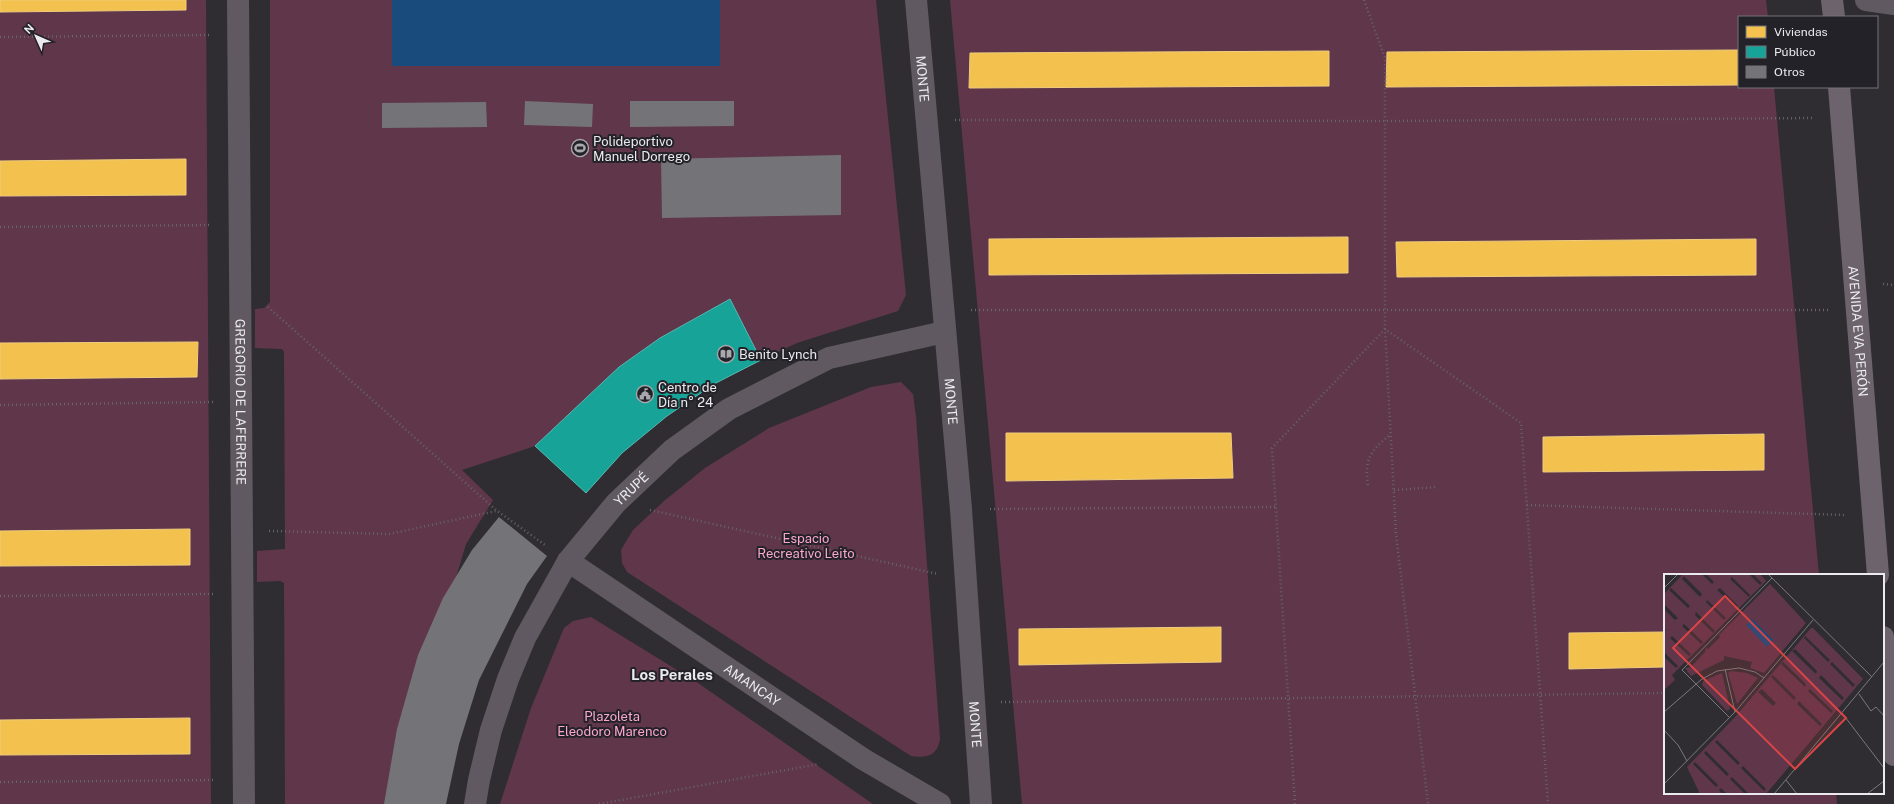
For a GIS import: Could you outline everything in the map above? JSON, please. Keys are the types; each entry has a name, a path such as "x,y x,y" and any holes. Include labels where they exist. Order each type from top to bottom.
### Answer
{"main road":[{"path":"1832,0 1834,16"},
{"name":"AVENIDA EVA PERÓN","path":"1840,88 1878,574"},
{"path":"1884,648 1894,755"}],"street":[{"name":"GREGORIO DE LAFERRERE","path":"238,0 244,804"},
{"name":"MONTE","path":"916,0 942,311 967,580 981,804"},
{"path":"1866,0 1894,4"},
{"name":"YRUPÉ","path":"476,804 479,780 491,730 508,679 525,638 568,561 616,503 672,450 729,409 829,358 944,332"},
{"name":"AMANCAY","path":"568,561 863,759 940,804"}],"path":[{"path":"1364,0 1385,58 1385,329 1390,436 1396,534 1414,697 1428,804"},
{"path":"0,37 238,35"},
{"path":"926,120 1385,121 1842,118"},
{"path":"0,227 240,225"},
{"path":"240,283 496,510 568,561"},
{"path":"942,311 1385,309 1858,310"},
{"path":"1385,329 1521,423 1548,804"},
{"path":"1295,804 1272,448 1385,329"},
{"path":"0,405 242,401"},
{"path":"1368,485 1366,463 1374,448 1390,436"},
{"path":"1394,490 1437,487"},
{"path":"616,503 967,580"},
{"path":"1527,504 1874,516"},
{"path":"961,509 1276,508"},
{"path":"241,531 388,534 496,510"},
{"path":"0,596 243,593"},
{"path":"975,703 1664,693"},
{"path":"599,804 814,764 863,759"},
{"path":"0,782 244,780"}],"green space":[{"path":"186,0 206,0 211,804 0,804 0,755 190,754 190,718 0,720 0,566 190,565 190,530 0,531 0,379 197,377 198,342 0,343 0,196 186,195 186,159 0,161 0,12 186,10"},
{"name":"Polideportivo Manuel Dorrego","path":"270,0 876,0 906,295 898,311 797,343 761,360 729,299 660,338 619,367 535,446 462,470 493,500 466,544 389,804 285,804 284,583 280,581 257,582 257,551 285,549 284,352 282,349 255,348 255,309 264,308 270,302"},
{"path":"950,0 1766,0 1768,16 1738,16 1738,50 1387,52 1386,87 1738,85 1738,88 1774,88 1819,574 1664,574 1664,632 1569,633 1569,668 1664,667 1664,794 1836,794 1837,804 1022,804","holes":["1329,51 1329,86 969,88 970,53","1348,237 1348,273 989,274 989,239","1756,239 1756,275 1397,277 1397,242","1006,433 1231,433 1233,477 1006,481","1763,434 1764,470 1543,472 1543,437","1221,627 1220,662 1020,665 1020,629"]},
{"name":"Espacio Recreativo Leito","path":"901,382 913,394 916,417 940,739 937,749 931,755 922,757 911,756 627,572 622,563 621,550 633,530 664,501 705,468 769,428 871,387"},
{"name":"Plazoleta Eleodoro Marenco","path":"591,617 695,681 873,804 500,804 531,708 564,628 573,621"}],"water":[{"path":"392,0 720,0 720,66 392,66"}],"building: Viviendas":[{"path":"0,0 186,0 186,10 0,12"},
{"path":"1738,50 1738,85 1386,87 1387,52"},
{"path":"1329,51 1329,86 969,88 970,53"},
{"path":"186,159 186,195 0,196 0,161"},
{"path":"1348,237 1348,273 989,275 989,239"},
{"path":"1756,239 1756,275 1397,277 1396,242"},
{"path":"198,342 197,377 0,379 0,343"},
{"path":"1006,433 1231,433 1233,478 1006,481"},
{"path":"1764,434 1764,470 1543,472 1543,437"},
{"path":"190,529 190,565 0,566 0,531"},
{"path":"1221,627 1221,662 1019,665 1019,629"},
{"path":"1664,632 1664,667 1569,669 1569,633"},
{"path":"190,718 190,754 0,755 0,720"}],"building: Público":[{"name":"Centro de Día n° 24","path":"730,299 761,360 714,384 667,416 622,453 586,493 535,446 619,367 660,338"}],"building: Otros":[{"path":"525,101 593,104 592,127 524,125"},
{"path":"630,101 734,101 734,126 630,127"},
{"path":"486,102 487,127 382,128 382,103"},
{"path":"841,155 841,215 662,218 661,159"},
{"path":"499,517 547,556 527,584 479,680 459,744 446,804 384,804 397,729 418,655 443,598 472,550"}],"place":[{"name":"Polideportivo Manuel Dorrego","path":"580,148"},
{"name":"Benito Lynch","path":"726,354"},
{"name":"Centro de Día n° 24","path":"645,394"}],"district":[{"name":"Los Perales","path":"672,675"}]}
